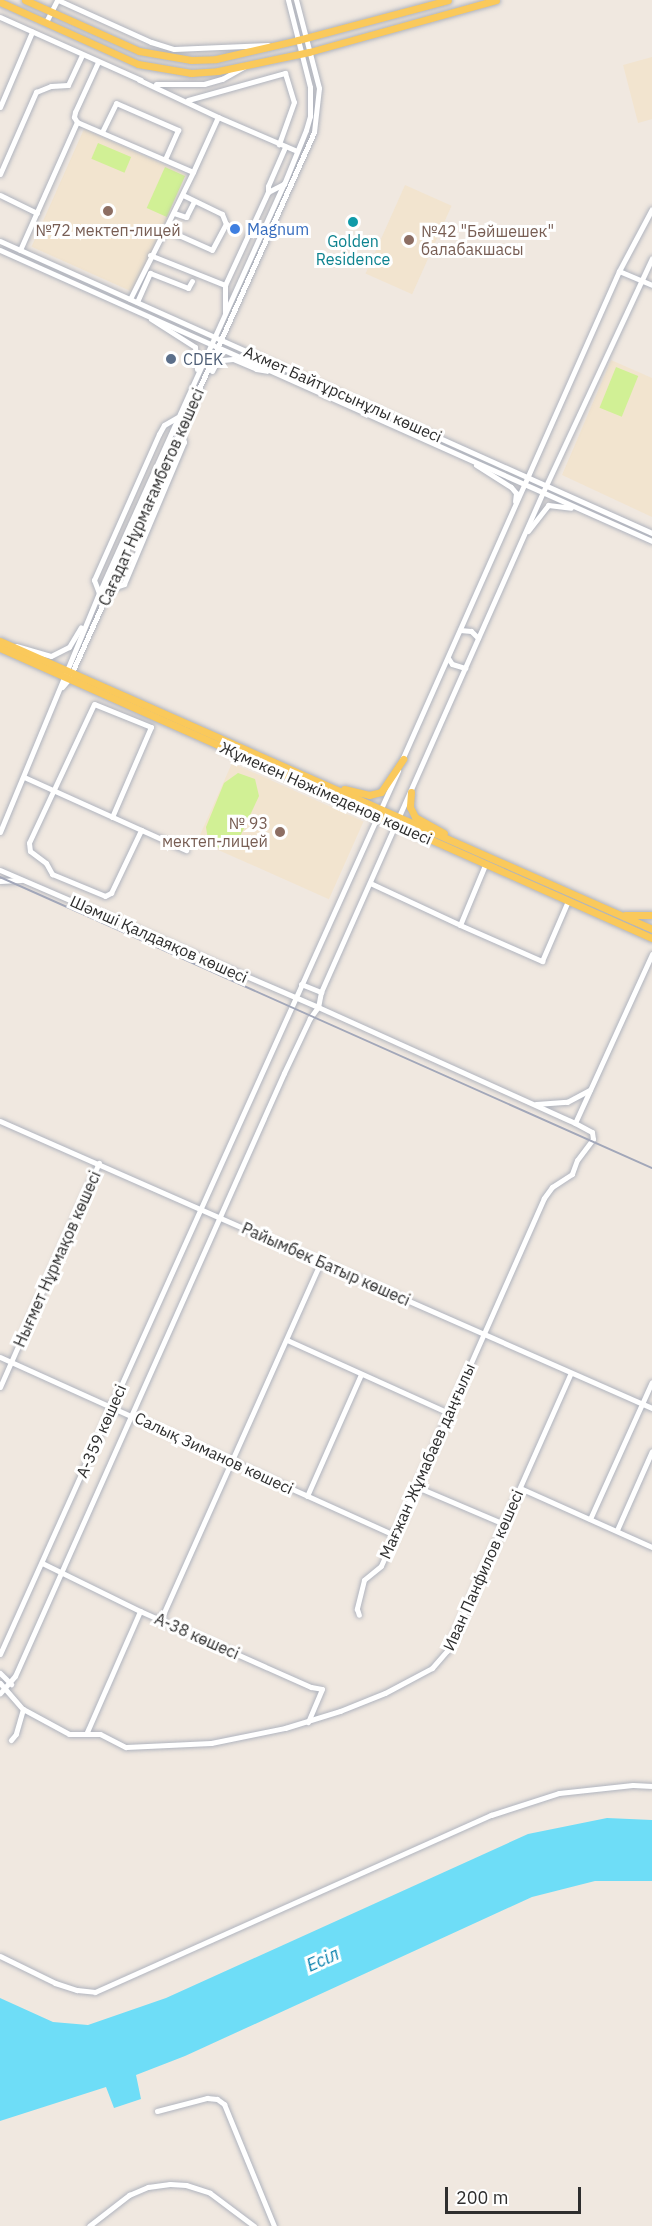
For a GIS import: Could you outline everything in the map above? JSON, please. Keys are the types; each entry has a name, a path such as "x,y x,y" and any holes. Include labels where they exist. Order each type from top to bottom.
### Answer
{"main road":[{"path":"25,0 140,51 173,59 216,59 302,39 448,0"},
{"path":"0,2 138,64 191,73 246,66 309,52 496,0"},
{"name":"Жұмекен Нәжімеденов көшесі","path":"2,644 379,813 456,842 652,929"},
{"name":"Жұмекен Нәжімеденов көшесі","path":"68,674 330,787 379,813"},
{"path":"330,787 376,795 381,792 403,759"},
{"path":"411,792 410,807 415,817 456,842"},
{"name":"Жұмекен Нәжімеденов көшесі","path":"398,821 485,865 652,938"},
{"path":"619,915 652,915"}],"street":[{"path":"46,22 57,0 151,42 174,49 273,45"},
{"name":"Сағадат Нұрмағамбетов көшесі","path":"0,832 61,689 195,401 314,132 319,88 309,52 288,0"},
{"name":"Сағадат Нұрмағамбетов көшесі","path":"68,674 99,593 284,184 310,116 311,101 301,53 302,39 296,0"},
{"path":"0,17 297,151"},
{"path":"0,107 32,32"},
{"path":"0,174 36,92 51,86 68,85 82,55"},
{"path":"98,62 75,112 74,117 77,122 193,172"},
{"path":"139,80 153,84 191,85 222,79 246,66"},
{"path":"187,100 285,73 294,102 268,192 225,285 225,315"},
{"path":"187,100 191,85"},
{"path":"102,132 116,103 178,130 165,159"},
{"path":"130,299 150,255 183,195 218,117"},
{"path":"20,250 77,122"},
{"path":"268,192 284,184"},
{"path":"0,195 37,213"},
{"path":"165,228 212,250 226,224 225,218 183,195"},
{"path":"174,213 186,217 194,201"},
{"name":"А-359 көшесі","path":"0,1654 379,813 619,271 652,209"},
{"name":"Ахмет Байтұрсынұлы көшесі","path":"0,241 652,533"},
{"name":"Ахмет Байтұрсынұлы көшесі","path":"0,250 652,541"},
{"path":"150,255 225,285"},
{"path":"5,1688 62,1573 288,1065 310,1018 318,1007 321,992 546,485 652,258"},
{"path":"619,271 652,285"},
{"path":"137,302 150,273 188,288 192,281"},
{"path":"145,314 195,347 198,365 192,386"},
{"path":"195,401 215,365 223,360 233,359 256,369 274,372"},
{"path":"99,593 94,580 159,434 164,425 179,416"},
{"path":"109,589 124,584 184,442 180,431"},
{"path":"471,460 511,487 516,493 515,506"},
{"path":"524,535 549,505 584,511"},
{"path":"2,644 42,655 51,656 64,652 94,605"},
{"path":"460,630 471,632 478,638"},
{"path":"448,658 452,664 465,668"},
{"path":"112,817 151,727 94,704 29,843 30,851 46,863 52,874 105,896 111,893 141,830"},
{"path":"24,777 186,850"},
{"path":"460,925 485,865"},
{"name":"Шәмші Қалдаяқов көшесі","path":"0,870 318,1007 575,1123"},
{"path":"0,881 23,880"},
{"path":"370,883 542,961 568,901"},
{"path":"575,1123 652,954"},
{"path":"301,984 321,992"},
{"path":"533,1104 560,1104 591,1090"},
{"name":"Райымбек Батыр көшесі","path":"0,1121 201,1207 482,1335 652,1408"},
{"name":"Мағжан Жұмабаев даңғылы","path":"359,1615 357,1609 364,1580 381,1566 544,1198 552,1187 572,1174 582,1152 592,1143 592,1132 575,1123"},
{"name":"Нығмет Нұрмақов көшесі","path":"0,1387 99,1163"},
{"path":"161,1619 321,1262"},
{"path":"287,1340 449,1413"},
{"name":"Салық Зиманов көшесі","path":"0,1357 395,1535"},
{"name":"Иван Панфилов көшесі","path":"87,1732 100,1734 126,1747 211,1743 308,1722 368,1701 439,1662 571,1373"},
{"path":"307,1496 361,1374"},
{"path":"590,1519 652,1382"},
{"path":"617,1530 652,1451"},
{"path":"417,1487 504,1524"},
{"path":"520,1488 652,1546"},
{"name":"А-38 көшесі","path":"42,1563 140,1611 311,1687 322,1689 308,1722"},
{"path":"0,1683 23,1709 69,1734 87,1732 140,1611"},
{"path":"0,1673 5,1688"},
{"path":"11,1740 18,1727 23,1709"},
{"path":"0,1956 55,1983 77,1990 96,1992 500,1812 559,1793 633,1785 652,1786"},
{"path":"157,2111 207,2098 217,2099 224,2104 274,2226"},
{"path":"89,2226 129,2195 148,2187 170,2184 186,2185 210,2193 254,2226"}],"shaded area":[{"path":"652,57 652,119 638,123 623,65"},
{"name":"№72 мектеп-лицей","path":"84,129 186,175 134,292 32,247"},
{"name":"№42 \"Бәйшешек\" балабакшасы","path":"405,185 452,206 412,294 366,274"},
{"path":"611,360 652,378 652,517 562,475"},
{"name":"№ 93 мектеп-лицей","path":"232,763 364,822 329,899 197,841"}],"green space":[{"path":"98,143 131,157 124,173 91,159"},
{"path":"165,167 185,176 167,217 147,208"},
{"path":"616,367 638,376 622,417 600,408"},
{"path":"238,773 255,779 259,796 238,841 230,848 219,848 208,840 206,827 224,783"}],"water":[{"name":"Есіл","path":"607,1818 652,1820 652,1881 595,1881 532,1897 185,2056 136,2075 141,2099 114,2108 106,2087 0,2121 0,1998 53,2022 88,2025 166,1998 528,1834"}],"tram line":[{"path":"0,877 652,1168"}],"place":[{"name":"№72 мектеп-лицей","path":"108,211"},
{"name":"Golden Residence","path":"353,222"},
{"name":"Magnum","path":"235,229"},
{"name":"№42 \"Бәйшешек\" балабакшасы","path":"409,240"},
{"name":"CDEK","path":"171,359"},
{"name":"№ 93 мектеп-лицей","path":"280,832"}]}
